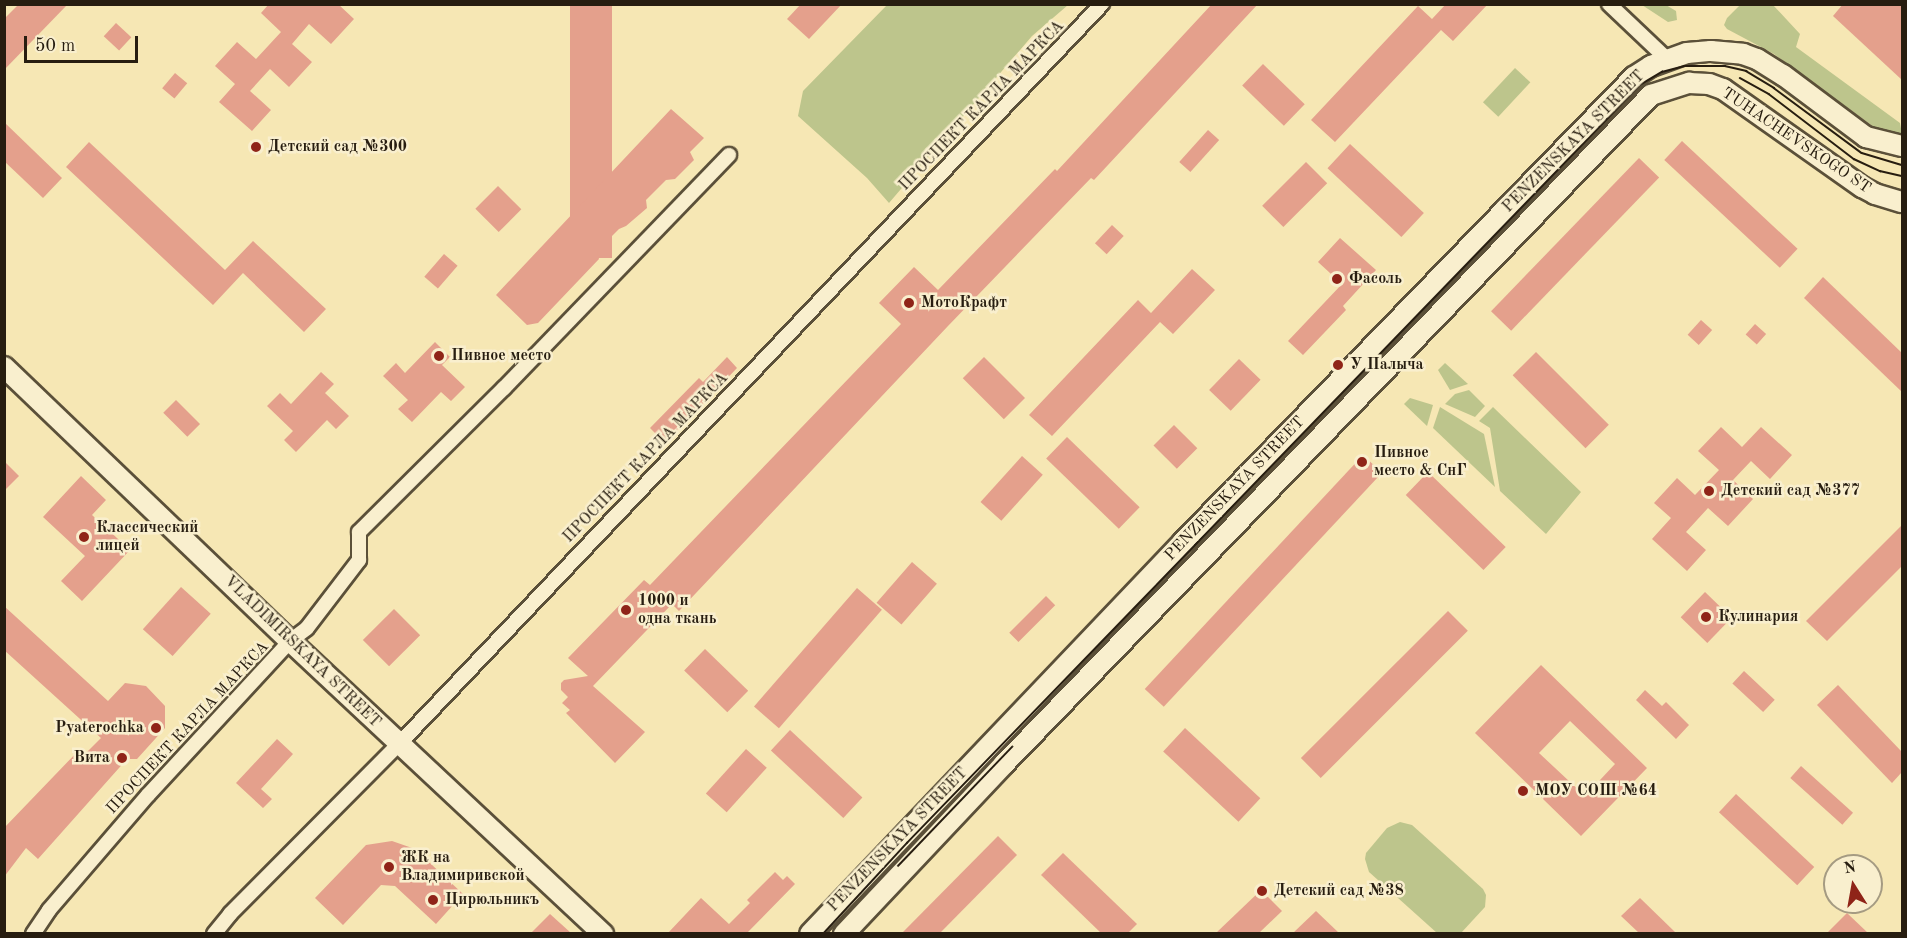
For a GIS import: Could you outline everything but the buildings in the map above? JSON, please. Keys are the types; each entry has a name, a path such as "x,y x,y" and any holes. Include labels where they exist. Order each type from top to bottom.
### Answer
{"main road":[{"path":"1689,83 1672,57 1712,51 1757,59 1866,136 1902,146"},
{"name":"PENZENSKAYA STREET","path":"810,933 1166,560 1634,77 1672,57"},
{"name":"PENZENSKAYA STREET","path":"844,933 1643,102 1661,90 1689,83"},
{"name":"TUHACHEVSKOGO ST","path":"1689,83 1709,84 1723,90 1862,187 1875,194 1902,202"},
{"name":"VLADIMIRSKAYA STREET","path":"4,367 399,744 603,933"}],"street":[{"name":"ПРОСПЕКТ КАРЛА МАРКСА","path":"214,933 230,914 399,744 1102,4"},
{"path":"1609,4 1672,57"},
{"name":"ПРОСПЕКТ КАРЛА МАРКСА","path":"33,933 93,856 290,641 307,628 359,560 359,532 504,388 729,155"}],"green space":[{"path":"887,5 1068,5 1032,36 889,203 867,178 798,116 803,91"},
{"path":"1642,5 1666,5 1676,11 1677,20 1668,22"},
{"path":"1740,5 1773,5 1800,34 1796,47 1900,123 1902,134 1898,136 1878,130 1774,54 1727,29 1724,25 1727,18"},
{"path":"1515,68 1530,82 1498,117 1483,102"},
{"path":"1445,363 1468,384 1450,390 1438,370"},
{"path":"1469,390 1485,406 1475,417 1445,404 1455,394"},
{"path":"1410,398 1433,405 1427,426 1404,404"},
{"path":"1440,407 1484,434 1495,487 1433,428"},
{"path":"1493,407 1581,492 1546,534 1500,491 1490,428 1479,421"},
{"path":"1400,822 1412,825 1483,889 1486,895 1485,907 1461,933 1437,933 1369,872 1365,859 1366,853 1387,828"}],"tram line":[{"path":"823,934 907,843 1640,85 1662,72 1684,66 1725,66 1746,71 1774,88 1862,153 1902,165"},
{"path":"1740,78 1769,94 1854,159 1880,171 1902,176"},
{"path":"898,866 1012,747"}],"place":[{"name":"Детский сад №300","path":"256,147"},
{"name":"Фасоль","path":"1337,279"},
{"name":"МотоКрафт","path":"909,303"},
{"name":"Пивное место","path":"439,356"},
{"name":"У Палыча","path":"1338,365"},
{"name":"Пивное место & СнГ","path":"1362,462"},
{"name":"Детский сад №377","path":"1709,491"},
{"name":"Классический лицей","path":"84,537"},
{"name":"1000 и одна ткань","path":"626,610"},
{"name":"Кулинария","path":"1706,617"},
{"name":"Pyaterochka","path":"156,728"},
{"name":"Вита","path":"122,758"},
{"name":"МОУ СОШ №64","path":"1523,791"},
{"name":"ЖК на Владимиривской","path":"389,867"},
{"name":"Детский сад №38","path":"1262,891"},
{"name":"Цирюльникъ","path":"433,900"}]}
